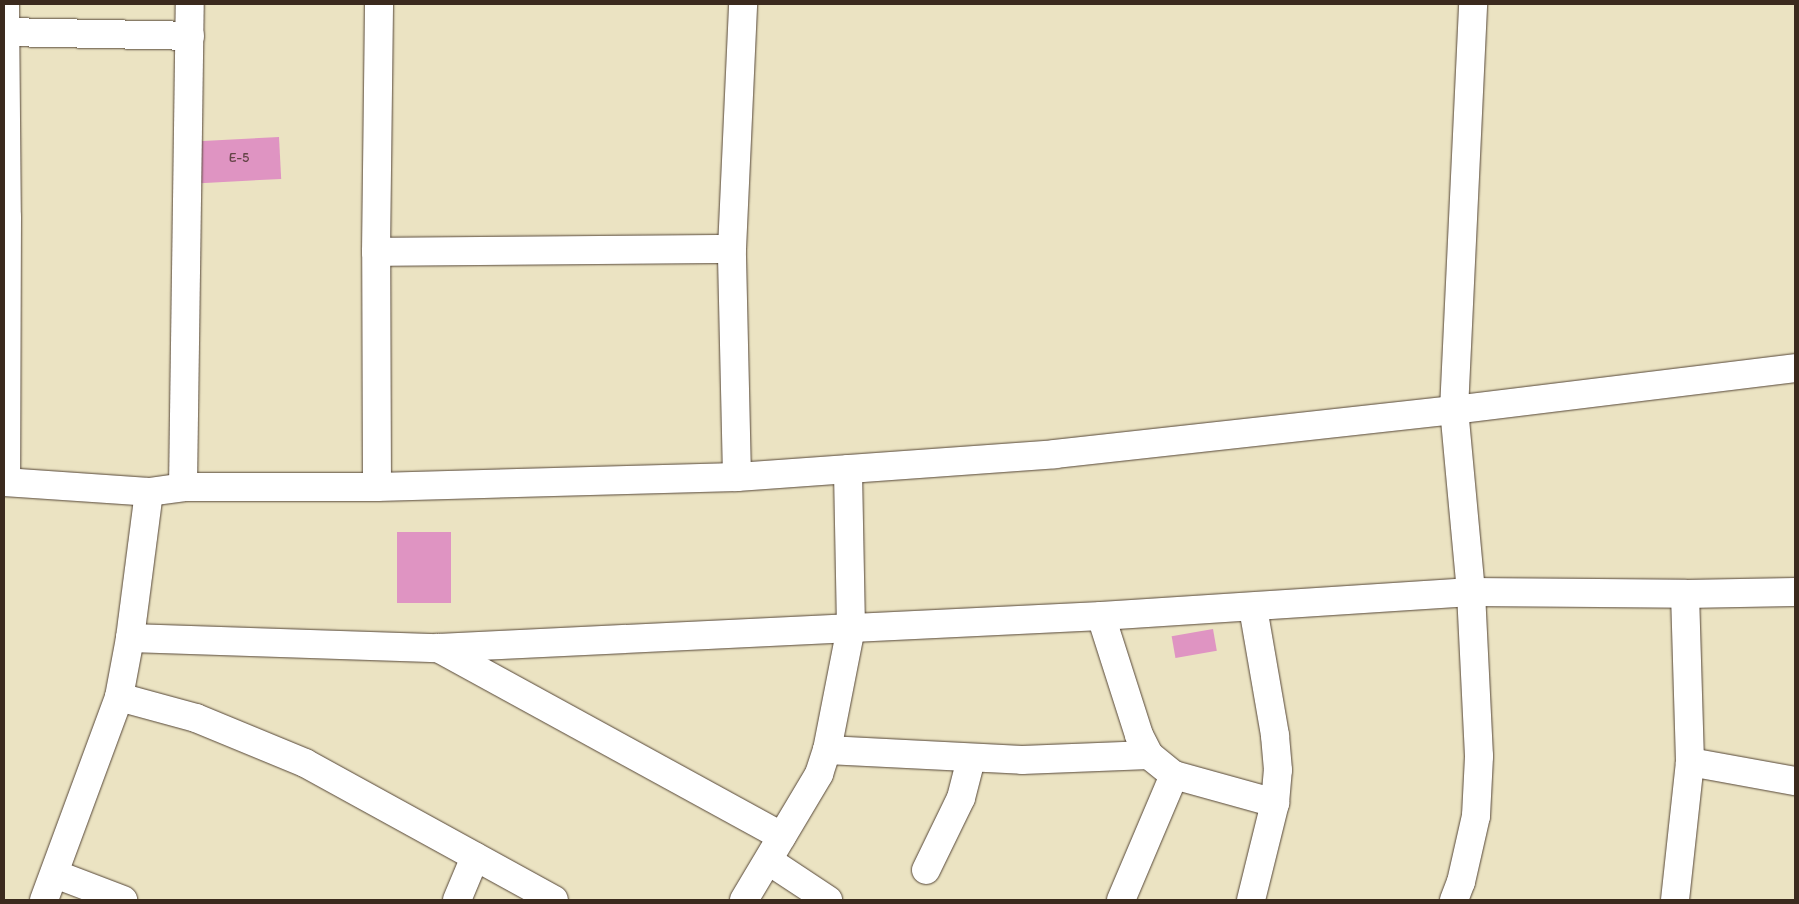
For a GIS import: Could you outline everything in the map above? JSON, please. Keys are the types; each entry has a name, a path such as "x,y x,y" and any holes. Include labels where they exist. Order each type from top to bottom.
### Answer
{"street":[{"path":"5,4 5,482 149,492 183,487 377,487 737,477 1055,454 1454,410 1795,368"},
{"path":"183,487 190,4"},
{"path":"377,487 376,252 379,4"},
{"path":"737,477 732,249 743,4"},
{"path":"1454,900 1461,882 1476,816 1479,756 1471,592 1454,410 1473,4"},
{"path":"4,32 190,36"},
{"path":"376,252 732,249"},
{"path":"744,900 769,861 819,774 827,750 851,628 848,469"},
{"path":"44,900 119,697 130,638 149,492"},
{"path":"130,638 438,648 1100,616 1471,592 1685,594 1795,592"},
{"path":"1675,900 1690,762 1685,594"},
{"path":"1251,900 1276,803 1278,770 1275,735 1253,607"},
{"path":"1100,616 1139,735 1149,755 1174,775 1276,803"},
{"path":"438,648 782,836"},
{"path":"119,697 196,718 296,759 554,900"},
{"path":"827,750 970,759 1030,760 1149,755"},
{"path":"926,870 961,798 970,759"},
{"path":"1690,762 1795,781"},
{"path":"1122,900 1174,775"},
{"path":"457,900 475,857"},
{"path":"769,861 828,900"},
{"path":"55,874 123,900"}],"building":[{"path":"279,137 281,179 200,183 198,141"},
{"path":"397,532 451,532 451,603 397,603"},
{"path":"1213,629 1217,651 1175,658 1172,636"}]}
